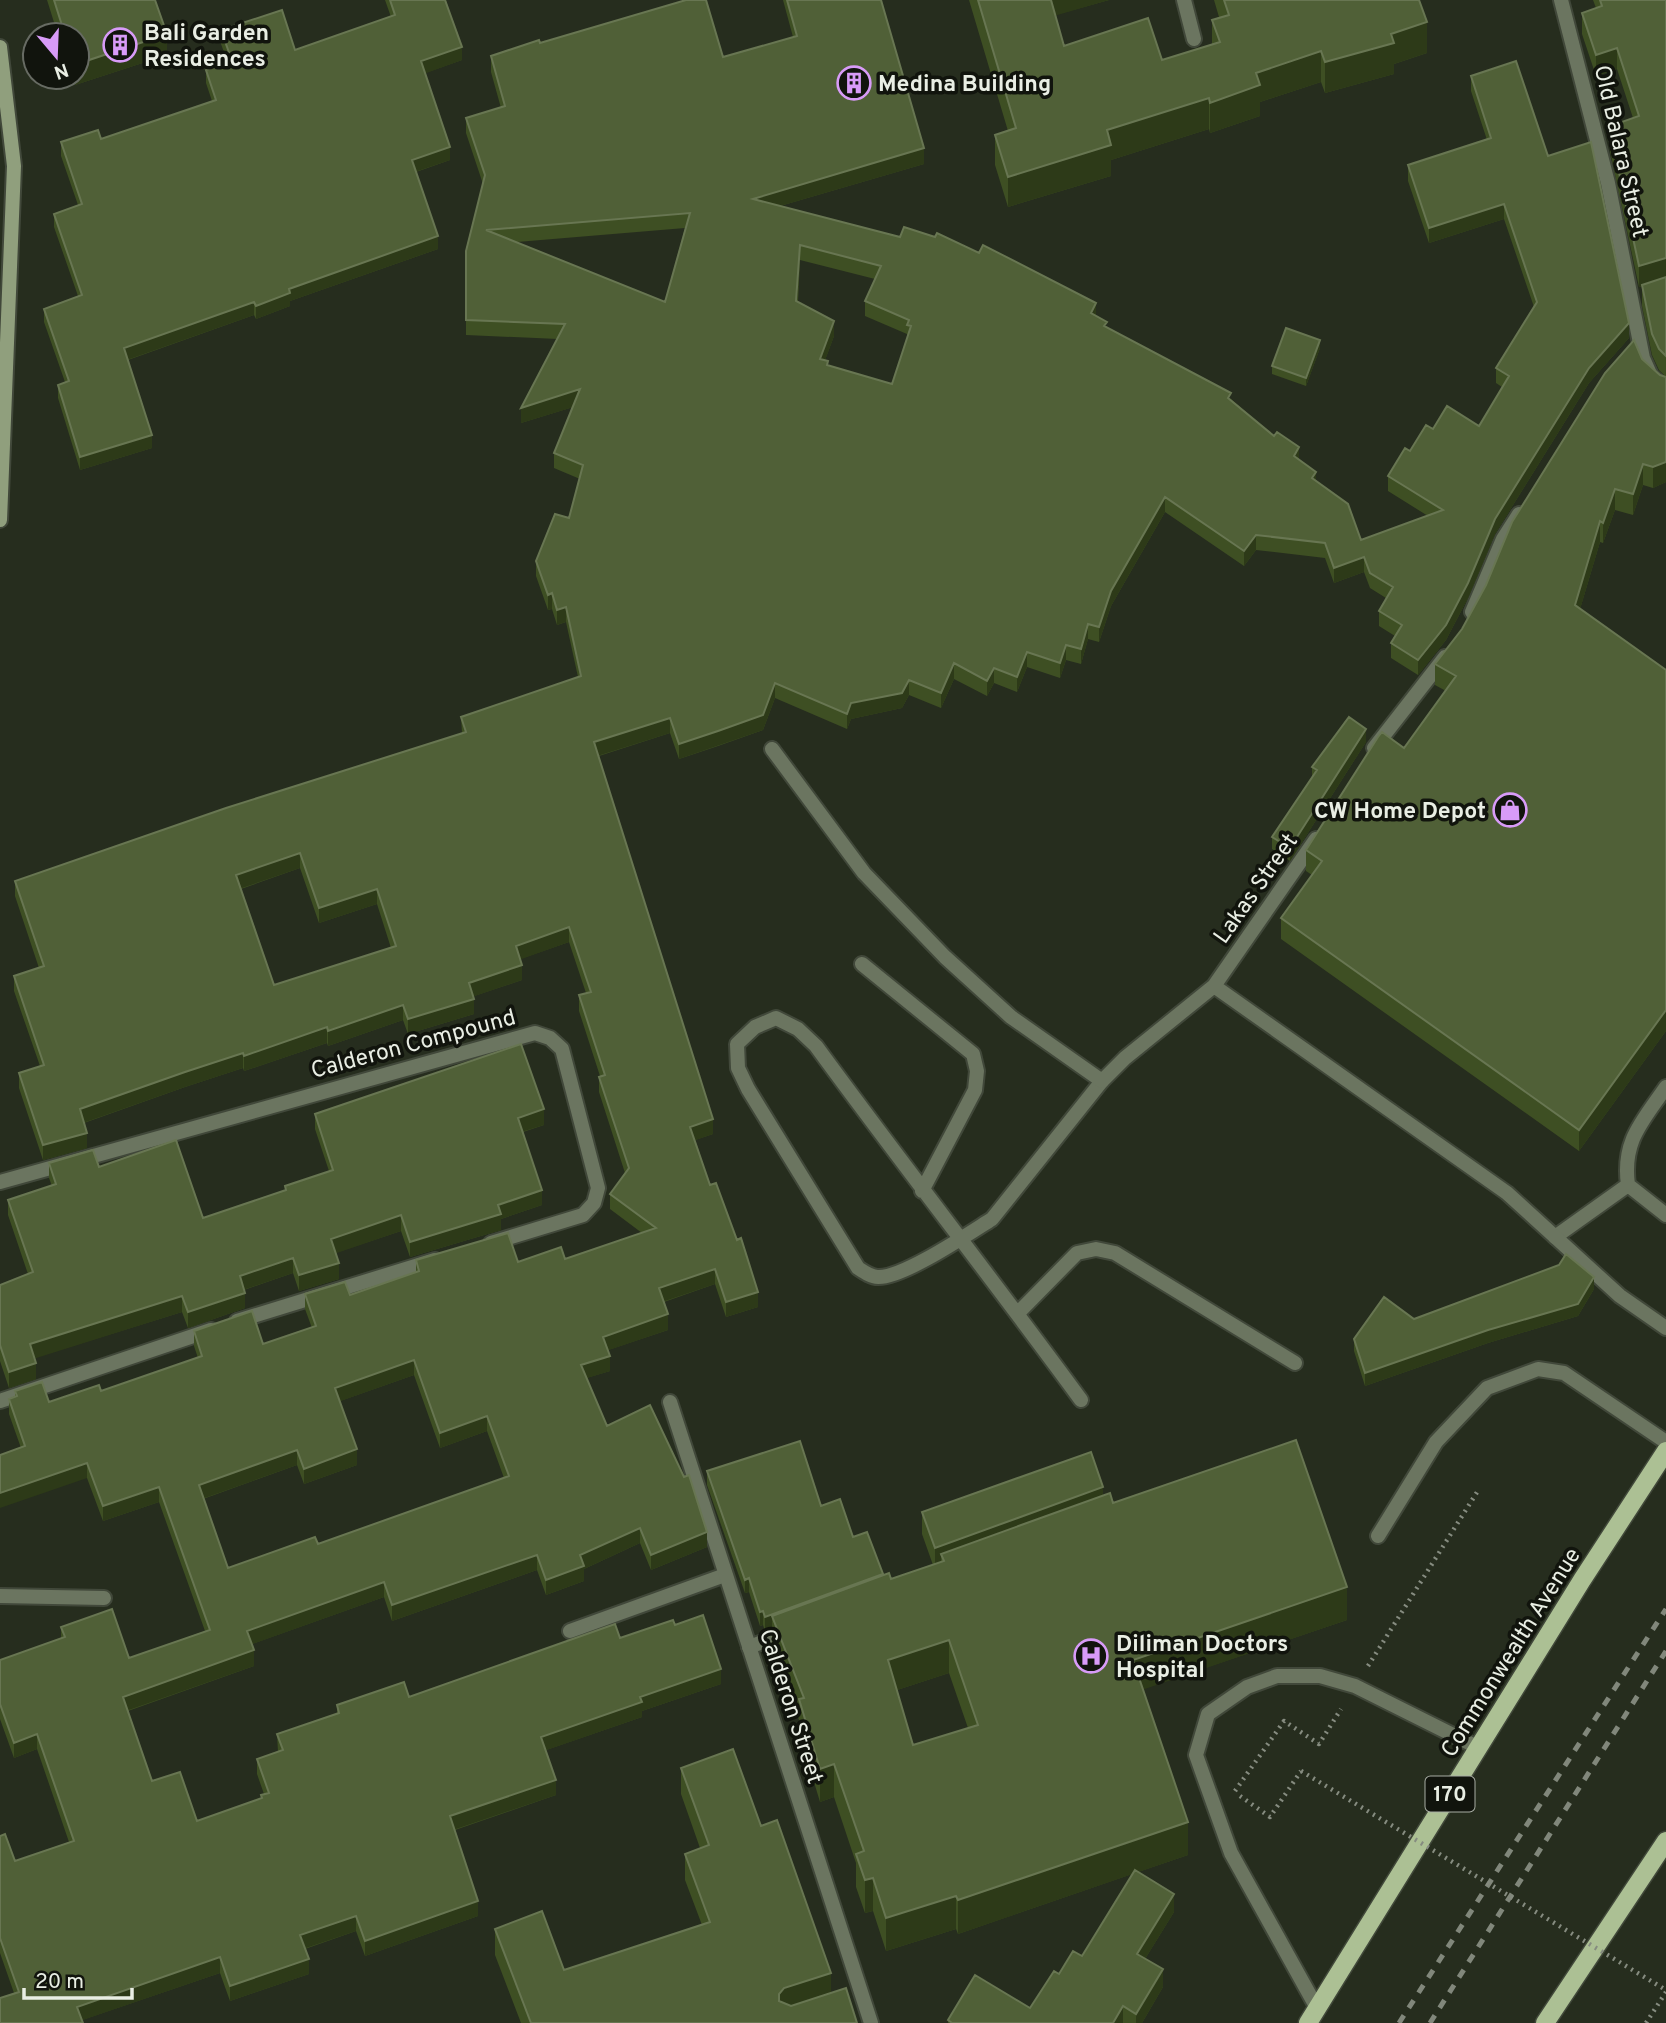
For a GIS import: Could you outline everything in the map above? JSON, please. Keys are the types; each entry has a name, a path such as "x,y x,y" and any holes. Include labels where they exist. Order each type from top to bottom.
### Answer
{"main road":[{"name":"Commonwealth Avenue","path":"1312,2015 1666,1451"},
{"path":"1545,2023 1666,1841"}],"street":[{"path":"1184,0 1194,39"},
{"name":"Old Balara Street","path":"1561,0 1638,297 1634,345 1651,376 1666,389"},
{"path":"0,47 13,166 0,520"},
{"path":"1466,624 1503,539 1524,504"},
{"path":"1363,763 1454,645"},
{"path":"772,749 864,873 945,957 1011,1017 1102,1081"},
{"name":"Lakas Street","path":"922,1191 816,1045 799,1029 776,1018 755,1027 737,1044 738,1068 748,1089 858,1268 874,1278 893,1276 992,1219 1007,1204 1102,1081 1125,1058 1214,986 1321,831"},
{"path":"862,964 973,1054 977,1071 975,1090 922,1191 1018,1313 1081,1400"},
{"path":"1214,986 1507,1193 1619,1296 1666,1328"},
{"name":"Calderon Compound","path":"0,1182 535,1033 550,1038 562,1049 598,1188 594,1203 583,1215 479,1247"},
{"path":"1666,1087 1630,1138 1626,1167 1628,1185 1666,1214"},
{"path":"1555,1237 1628,1185"},
{"path":"1018,1313 1077,1253 1096,1249 1115,1253 1295,1363"},
{"path":"0,1401 291,1303 452,1255"},
{"path":"1378,1536 1436,1442 1487,1388 1538,1370 1563,1373 1666,1442"},
{"name":"Calderon Street","path":"670,1402 749,1647 857,2000 871,2023"},
{"path":"570,1631 725,1575"},
{"path":"0,1596 104,1598"},
{"path":"749,1647 807,1626"},
{"path":"1312,2015 1231,1853 1196,1755 1208,1714 1247,1687 1277,1676 1320,1676 1355,1686 1479,1748"}],"path":[{"path":"1479,1489 1319,1744 1284,1721 1234,1793 1270,1817 1301,1771 1666,1991 1646,2023"}],"building":[{"path":"54,0 155,0 167,34 91,59 91,21 61,21"},
{"path":"390,0 445,0 462,47 421,61 450,147 412,160 438,236 289,289 290,293 256,306 254,302 124,348 152,435 80,457 58,385 69,381 44,309 82,295 54,214 82,204 61,142 98,130 101,139 216,100 206,70 232,61 221,30 282,10 295,50 395,15"},
{"path":"686,0 706,0 723,57 797,36 787,0 881,0 924,148 753,199 900,237 904,227 935,237 937,233 979,253 983,245 1096,303 1091,313 1107,322 1104,326 1231,393 1228,398 1274,436 1277,432 1299,447 1294,456 1316,472 1312,478 1348,504 1361,540 1443,510 1388,476 1405,448 1410,451 1426,425 1433,429 1447,406 1479,426 1509,376 1496,368 1537,302 1504,204 1429,228 1408,165 1491,138 1471,76 1516,61 1548,156 1591,142 1629,323 1589,368 1495,519 1468,583 1446,625 1418,660 1391,643 1402,625 1379,611 1393,587 1370,573 1364,557 1334,568 1325,543 1256,535 1244,551 1165,497 1111,591 1099,627 1088,624 1081,649 1066,645 1060,663 1027,652 1017,677 994,668 987,681 954,663 941,693 909,680 902,693 851,703 847,714 775,683 763,715 679,744 670,718 594,742 713,1119 690,1127 710,1185 716,1183 737,1240 741,1238 758,1292 726,1302 715,1269 659,1288 668,1314 603,1337 610,1356 581,1365 607,1426 650,1405 684,1477 689,1475 707,1532 651,1555 640,1528 580,1555 584,1566 546,1580 537,1555 392,1605 384,1582 247,1631 254,1650 123,1697 152,1781 180,1772 197,1821 262,1798 261,1795 269,1793 257,1759 283,1750 277,1734 339,1713 337,1705 404,1682 409,1697 615,1624 620,1638 673,1620 675,1625 703,1615 721,1669 640,1697 642,1702 541,1737 556,1780 450,1816 478,1901 365,1941 356,1916 300,1935 309,1959 230,1986 220,1957 77,2007 83,2023 0,2023 0,1998 19,1992 0,1938 0,1836 5,1834 15,1861 74,1841 37,1734 14,1743 0,1704 0,1660 65,1637 61,1627 112,1609 129,1658 210,1630 159,1487 103,1506 87,1463 0,1493 0,1455 25,1446 9,1399 17,1396 15,1391 42,1382 49,1402 99,1385 101,1391 202,1356 194,1331 252,1311 263,1344 316,1326 305,1294 345,1282 350,1295 419,1271 416,1260 508,1233 518,1262 561,1247 565,1259 656,1228 610,1194 629,1168 599,1077 605,1075 579,995 591,992 569,927 516,946 522,965 469,983 474,999 408,1019 403,1005 328,1031 327,1027 244,1056 243,1053 185,1072 80,1109 87,1133 43,1145 19,1073 44,1065 14,976 44,966 15,881 226,808 466,732 461,717 581,676 566,607 557,610 552,593 548,595 536,561 555,514 569,518 583,465 554,453 580,389 521,408 565,324 466,320 466,251 485,175 466,118 505,106 491,56 539,40 540,43","holes":["690,213 665,302 486,230","800,245 881,266 865,301 909,320 907,325 911,326 892,384 827,365 828,361 820,359 834,321 796,301","300,853 319,908 377,889 396,946 274,985 236,875","414,1360 440,1433 487,1416 509,1476 318,1544 315,1537 228,1568 199,1485 297,1450 304,1469 357,1449 335,1388"]},
{"path":"978,0 1051,0 1064,46 1148,18 1162,60 1220,42 1212,20 1229,15 1224,0 1419,0 1427,22 1391,34 1394,43 1325,62 1321,51 1256,73 1260,85 1210,103 1209,98 1107,130 1111,145 1008,177 995,135 1016,128"},
{"path":"1600,0 1666,0 1666,258 1639,266 1610,130 1614,128 1613,125 1639,116 1617,48 1596,55 1582,13 1602,6"},
{"path":"1666,277 1666,356 1659,349 1652,334 1642,285"},
{"path":"1286,328 1320,340 1306,378 1272,366"},
{"name":"CW Home Depot","path":"1634,340 1642,359 1666,377 1666,462 1653,467 1643,464 1633,494 1615,489 1603,523 1600,521 1575,605 1666,670 1666,1010 1579,1130 1281,918 1322,861 1306,850 1378,737 1382,732 1404,748 1456,676 1435,664 1462,629 1486,585 1512,522 1605,373"},
{"path":"1349,717 1366,729 1290,848 1272,837 1317,770 1312,767"},
{"path":"521,1044 544,1109 518,1118 542,1190 498,1205 501,1214 410,1242 401,1215 331,1239 339,1263 299,1275 293,1258 240,1276 245,1293 188,1312 182,1296 30,1344 36,1363 9,1372 0,1345 0,1285 33,1272 8,1200 56,1184 49,1163 93,1150 99,1167 176,1140 203,1218 286,1190 285,1186 333,1170 315,1114"},
{"path":"1566,1254 1594,1277 1578,1304 1488,1330 1365,1373 1354,1339 1384,1297 1414,1319 1559,1265"},
{"path":"1296,1440 1347,1587 1133,1660 1188,1822 958,1900 956,1896 886,1918 873,1878 865,1880 856,1854 864,1851 834,1764 820,1769 799,1699 804,1698 772,1616 889,1573 891,1579 944,1561 941,1554 1110,1493 1113,1503","holes":["949,1640 978,1725 913,1745 888,1660"]},
{"path":"800,1441 821,1506 840,1499 853,1537 867,1532 883,1574 765,1617 763,1611 760,1612 749,1578 745,1580 707,1471"},
{"path":"1091,1452 1103,1487 935,1548 922,1512"},
{"path":"733,1749 761,1826 777,1820 831,1973 784,1988 779,1994 779,2001 791,2006 846,1988 857,2023 531,2023 495,1929 542,1911 564,1970 710,1922 685,1854 709,1845 681,1768"},
{"path":"1135,1870 1174,1894 1137,1954 1163,1969 1136,2014 1123,2006 1113,2023 952,2023 948,2020 975,1975 1030,2008 1054,1971 1059,1974 1073,1951 1082,1956"}],"railway":[{"path":"1399,2023 1666,1609"},
{"path":"1430,2023 1666,1651"}],"place":[{"name":"Bali Garden Residences","path":"120,45"},
{"name":"Medina Building","path":"854,83"},
{"name":"CW Home Depot","path":"1510,810"},
{"name":"Diliman Doctors Hospital","path":"1091,1656"}]}
